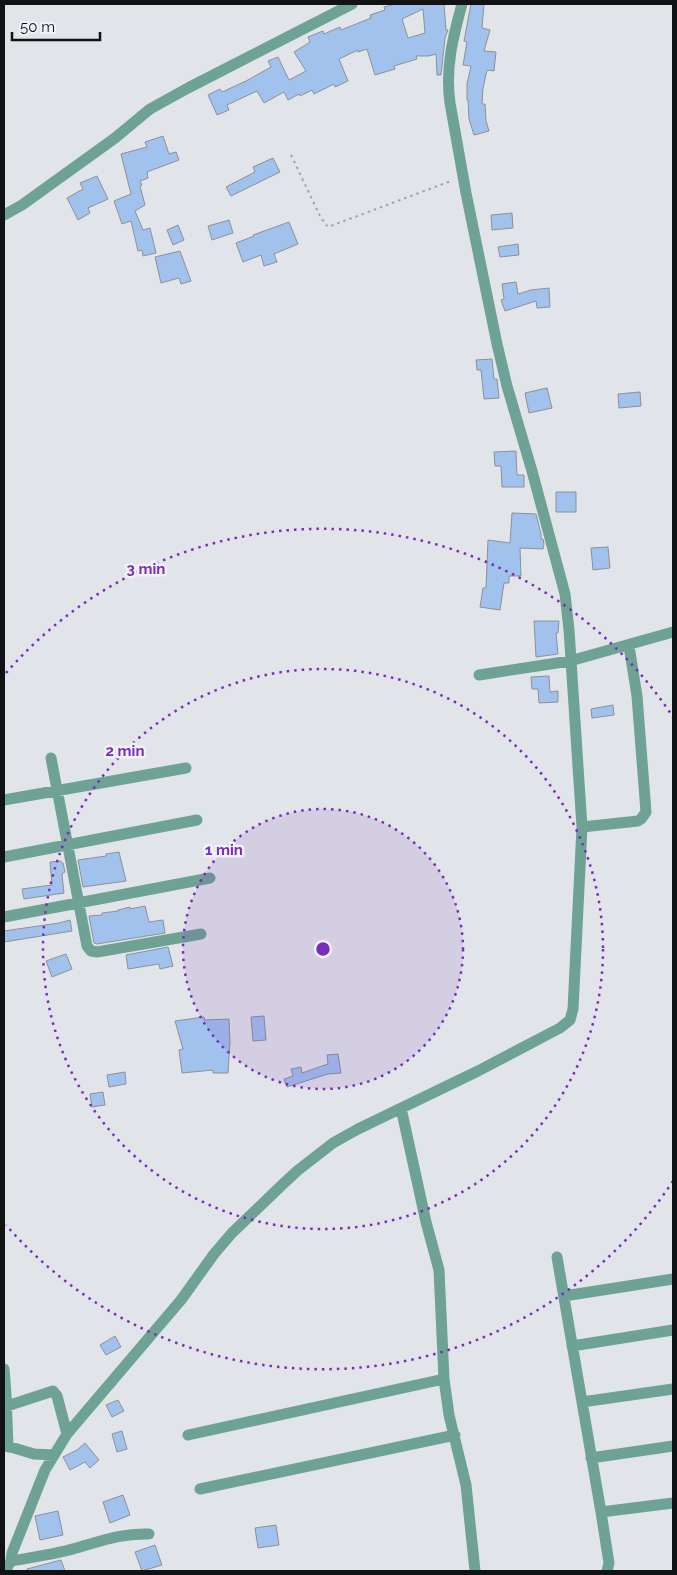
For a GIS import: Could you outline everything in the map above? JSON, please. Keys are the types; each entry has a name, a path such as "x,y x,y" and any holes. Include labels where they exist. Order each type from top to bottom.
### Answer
{"street":[{"path":"4,215 115,138 150,110 188,88 352,4"},
{"path":"8,1566 39,1484 53,1455 67,1434 181,1300 214,1254 232,1233 297,1171 332,1143 478,1071 560,1028 570,1020 573,1009 582,827 569,630 565,594 502,369 463,177 448,88 448,61 462,4"},
{"path":"479,675 570,661 629,646 673,632"},
{"path":"582,827 638,821 646,812 638,696 629,646"},
{"path":"51,758 87,946 91,951 97,952 201,934"},
{"path":"4,800 186,768"},
{"path":"4,857 197,820"},
{"path":"4,916 210,878"},
{"path":"401,1108 426,1222 439,1270 444,1379 449,1415 466,1485 475,1571"},
{"path":"557,1258 601,1512 609,1563 607,1571"},
{"path":"564,1296 673,1279"},
{"path":"572,1346 673,1330"},
{"path":"4,1369 7,1406 6,1446 34,1454 53,1455"},
{"path":"188,1435 444,1379"},
{"path":"582,1402 673,1389"},
{"path":"7,1406 53,1391 57,1396 67,1434"},
{"path":"200,1489 454,1435"},
{"path":"592,1458 673,1446"},
{"path":"601,1512 673,1503"},
{"path":"8,1566 79,1547 101,1539 120,1535 149,1534"}],"path":[{"path":"291,155 321,218 328,227 463,177"}],"building":[{"path":"396,4 444,4 446,30 448,30 445,38 441,75 437,75 436,54 416,56 417,59 394,66 395,69 375,75 367,49 358,52 358,50 339,59 348,81 335,87 334,84 314,94 312,90 288,100 284,92 264,103 257,91 227,105 229,110 217,115 208,95 220,89 222,92 246,81 271,67 268,61 278,57 289,80 306,71 294,52 310,42 308,37 323,31 324,34 340,27 341,30 371,18 370,15 385,10 384,7","holes":["423,9 425,33 408,38 402,19"]},
{"path":"471,4 484,4 482,28 490,30 484,51 496,52 494,71 487,70 483,88 482,104 485,104 486,121 489,131 474,135 469,119 467,100 467,84 471,66 463,65 467,42 464,41"},
{"path":"163,136 169,154 176,152 179,160 147,172 148,178 140,181 145,205 135,211 143,230 150,228 156,253 143,256 142,250 138,251 131,221 122,224 114,201 131,194 121,154 147,147 145,142"},
{"path":"273,158 280,172 231,196 226,187 255,172 253,167"},
{"path":"97,176 108,199 88,208 90,213 78,220 67,198 83,189 80,183"},
{"path":"512,213 513,228 492,230 491,215"},
{"path":"229,220 233,233 212,240 208,226"},
{"path":"289,222 298,244 274,254 277,262 264,266 261,255 243,262 236,243"},
{"path":"178,225 184,240 173,245 167,230"},
{"path":"518,244 519,255 500,257 498,247"},
{"path":"180,251 191,281 181,284 179,278 161,283 155,257"},
{"path":"516,282 518,294 549,288 550,307 537,308 536,301 505,311 501,300 504,299 502,284"},
{"path":"492,359 494,379 497,379 499,398 484,399 481,370 477,370 476,360"},
{"path":"547,388 552,408 529,413 525,393"},
{"path":"640,392 641,406 619,408 618,394"},
{"path":"516,451 517,475 524,475 524,487 502,487 501,466 495,466 494,452"},
{"path":"556,492 576,492 576,512 556,512"},
{"path":"512,513 536,514 541,539 543,539 544,544 543,549 520,548 521,576 509,576 509,583 504,583 500,610 480,607 483,588 486,588 488,540 510,543"},
{"path":"608,547 610,568 593,570 591,548"},
{"path":"534,621 559,621 558,633 556,633 558,654 536,657"},
{"path":"549,676 550,692 558,691 558,702 539,703 538,689 532,689 531,677"},
{"path":"613,705 614,715 592,718 591,709"},
{"path":"119,852 126,881 83,887 78,860"},
{"path":"61,861 65,872 62,875 64,893 24,899 22,889 52,885 50,862"},
{"path":"145,906 149,922 163,920 165,933 94,943 89,916 102,915 102,913 130,907 130,909"},
{"path":"70,920 72,931 4,942 4,931"},
{"path":"168,947 173,966 160,969 159,964 128,969 126,955"},
{"path":"66,954 72,969 52,977 46,961"},
{"path":"264,1016 266,1040 253,1041 251,1017"},
{"path":"204,1017 205,1020 229,1019 228,1073 213,1073 213,1070 182,1073 179,1050 183,1049 175,1021"},
{"path":"338,1054 341,1073 328,1074 287,1087 284,1079 293,1076 291,1069 301,1067 302,1073 328,1064 327,1055"},
{"path":"125,1072 126,1084 109,1087 107,1075"},
{"path":"103,1092 105,1105 92,1107 90,1094"},
{"path":"115,1336 121,1347 106,1355 100,1345"},
{"path":"118,1400 124,1411 112,1417 106,1405"},
{"path":"122,1431 127,1449 117,1452 112,1434"},
{"path":"85,1443 99,1460 90,1468 85,1462 70,1470 63,1457 77,1450"},
{"path":"123,1495 130,1515 110,1523 103,1502"},
{"path":"58,1511 63,1535 40,1540 35,1516"},
{"path":"276,1525 279,1545 258,1548 255,1528"},
{"path":"155,1545 162,1565 142,1571 135,1552"},
{"path":"61,1560 65,1571 28,1571 27,1569"}]}
